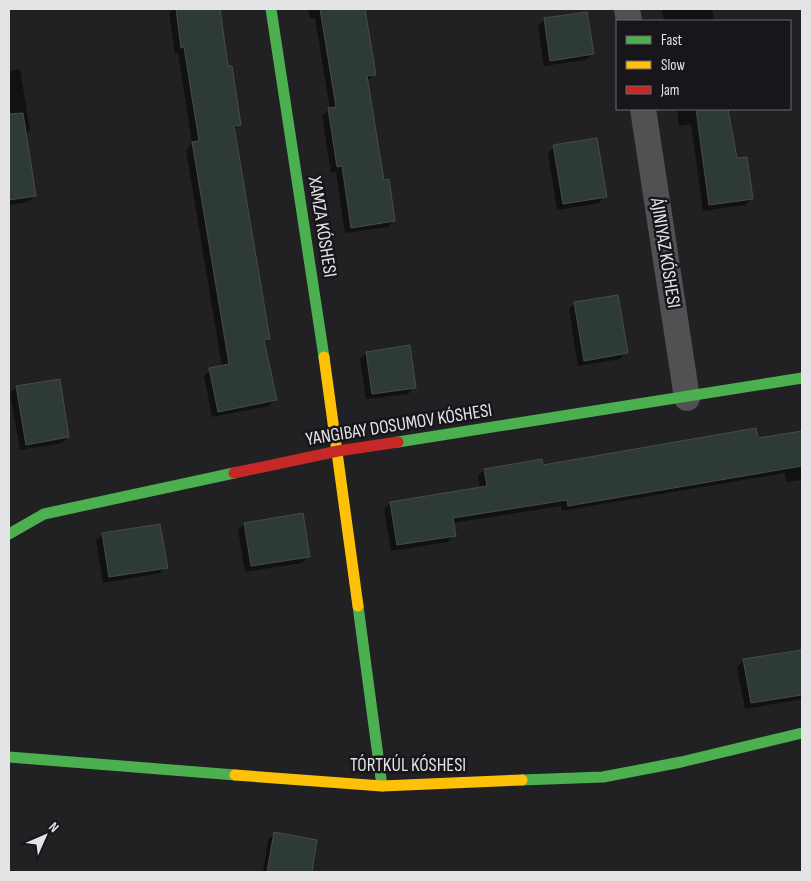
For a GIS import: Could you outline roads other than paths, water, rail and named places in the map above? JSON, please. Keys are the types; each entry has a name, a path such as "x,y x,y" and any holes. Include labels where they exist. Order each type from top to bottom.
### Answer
{"street":[{"name":"XAMZA KÓSHESI","path":"271,9 338,451 382,786"},
{"name":"ÁJINIYAZ KÓSHESI","path":"642,110 687,398"},
{"name":"YANGIBAY DOSUMOV KÓSHESI","path":"9,534 44,514 338,451 687,398 802,378"},
{"name":"TÓRTKÚL KÓSHESI","path":"9,757 382,786 603,777 681,762 802,733"}]}
